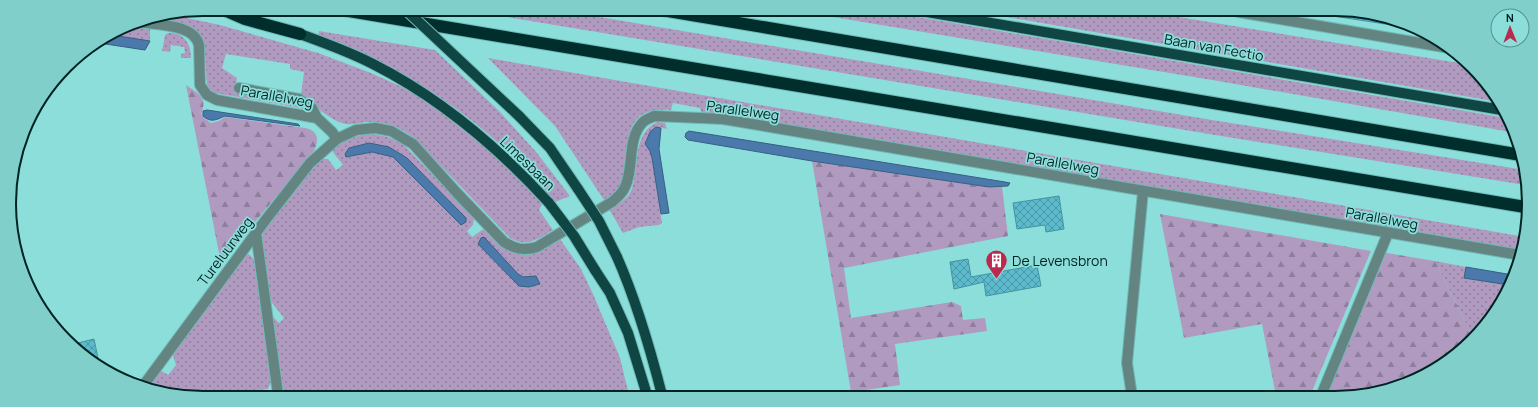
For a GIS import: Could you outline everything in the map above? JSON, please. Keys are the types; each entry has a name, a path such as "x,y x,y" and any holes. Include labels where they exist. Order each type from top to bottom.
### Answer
{"highway":[{"path":"238,16 300,34"},
{"path":"379,16 1522,206"},
{"path":"698,16 1516,154"}],"main road":[{"name":"Limesbaan","path":"412,16 519,116 550,148 578,189 599,221 617,257 635,300 647,337 661,391"},
{"name":"Baan van Fectio","path":"950,16 1496,109"},
{"name":"Limesbaan","path":"300,34 373,64 432,99 474,131 507,159 549,203 574,236 610,293 628,333 646,391"}],"street":[{"path":"1261,16 1435,46"},
{"name":"Parallelweg","path":"150,24 182,29 194,35 198,40 199,46 200,85 207,95 217,100 317,118 332,132 337,139 356,130 375,128 391,131 413,144 456,193 504,242 510,246 527,250 544,243 612,202 622,194 628,181 634,139 638,129 644,121 654,116 724,119 1515,254"},
{"path":"239,88 299,98 312,108 317,118"},
{"name":"Tureluurweg","path":"145,382 310,163 337,139"},
{"path":"1131,391 1126,363 1143,191"},
{"path":"256,233 278,391"},
{"path":"1323,391 1388,233"}],"green space":[{"path":"501,16 594,16 1212,120 1518,169 1521,184"},
{"path":"827,16 912,16 1501,117 1508,131 1218,81"},
{"path":"1001,16 1172,16 1458,63 1483,89 1491,101"},
{"path":"184,17 220,25 318,53 371,73 413,92 477,138 518,176 542,204 539,210 553,230 537,239 527,242 516,241 510,238 409,134 397,127 385,123 365,122 348,124 335,120 301,95 304,72 290,69 290,64 226,54 222,68 237,78 235,91 297,102 306,109 215,93 209,89 207,84 205,52 203,42 199,34 193,29 183,25 162,21"},
{"path":"140,27 150,29 150,41 119,36"},
{"path":"319,31 435,50 499,111 537,153 570,196 555,202 530,173 503,148 476,124 448,103 387,66 318,36"},
{"path":"168,33 174,33 186,40 190,48 191,58 181,58 181,54 185,53 184,47 171,45 170,52 162,51 165,35"},
{"path":"488,58 1519,236 1516,249 1483,244 862,137 722,114 702,114 700,108 673,103 671,110 657,110 646,113 638,117 633,124 621,183 615,192 604,200 555,126"},
{"path":"186,85 195,91 203,100 203,109 201,114 211,123 219,121 225,117 310,129 317,136 317,143 314,151 221,263"},
{"path":"658,122 665,123 667,129 659,127 650,132 645,144 650,151 652,158 662,223 659,225 639,227 623,233 609,209 622,202 631,191 634,182 640,143 649,127"},
{"path":"373,134 388,137 403,144 474,218 473,225 467,231 472,237 485,229 503,246 523,255 538,252 560,239 581,269 593,294 620,358 628,391 284,391 281,386 271,315 279,323 284,318 269,299 262,246 264,229 314,164 322,159 328,159 336,170 343,165 333,152 333,149 347,140 357,136","holes":["369,143 389,147 407,158 466,218 465,222 393,157 372,152 357,154 350,157 349,148","493,259 523,277 529,278 540,284 529,287 519,285"]},
{"path":"812,161 989,187 1002,187 1008,236 844,268 851,318 952,302 961,306 963,320 985,318 987,331 895,344 900,385 851,391"},
{"path":"1160,214 1371,251 1312,391 1275,391 1262,324 1184,338"},
{"path":"1381,252 1435,261 1471,332 1439,359 1406,377 1383,385 1347,391 1323,391"},
{"path":"248,254 254,260 271,382 268,389 252,391 191,391 150,383 160,370 168,375 176,365 172,352 244,256"},
{"path":"1435,261 1466,267 1464,278 1504,284 1490,308 1471,332"}],"water":[{"path":"119,36 150,41 145,50 105,44"},
{"path":"207,110 298,124 300,126 225,116 216,120 209,120 203,116 203,111"},
{"path":"656,127 661,128 659,149 669,213 661,214 652,158 650,151 645,144 650,132"},
{"path":"689,131 1010,183 1008,186 989,187 812,161 688,140 685,137 686,133"},
{"path":"369,143 389,147 407,158 466,218 466,222 461,225 393,157 372,152 346,157 345,154 349,148"},
{"path":"484,237 518,274 523,277 536,276 540,284 529,287 519,286 478,244 481,238"},
{"path":"1466,267 1508,274 1504,284 1464,278"}],"building":[{"path":"1333,16 1347,16 1383,22 1392,25"},
{"path":"1059,196 1064,229 1046,232 1045,225 1017,229 1013,203"},
{"name":"De Levensbron","path":"968,259 971,277 1037,265 1041,286 986,296 984,282 954,289 950,262"},
{"path":"94,339 98,358 89,352 79,343"}],"place":[{"name":"De Levensbron","path":"997,280"}]}
